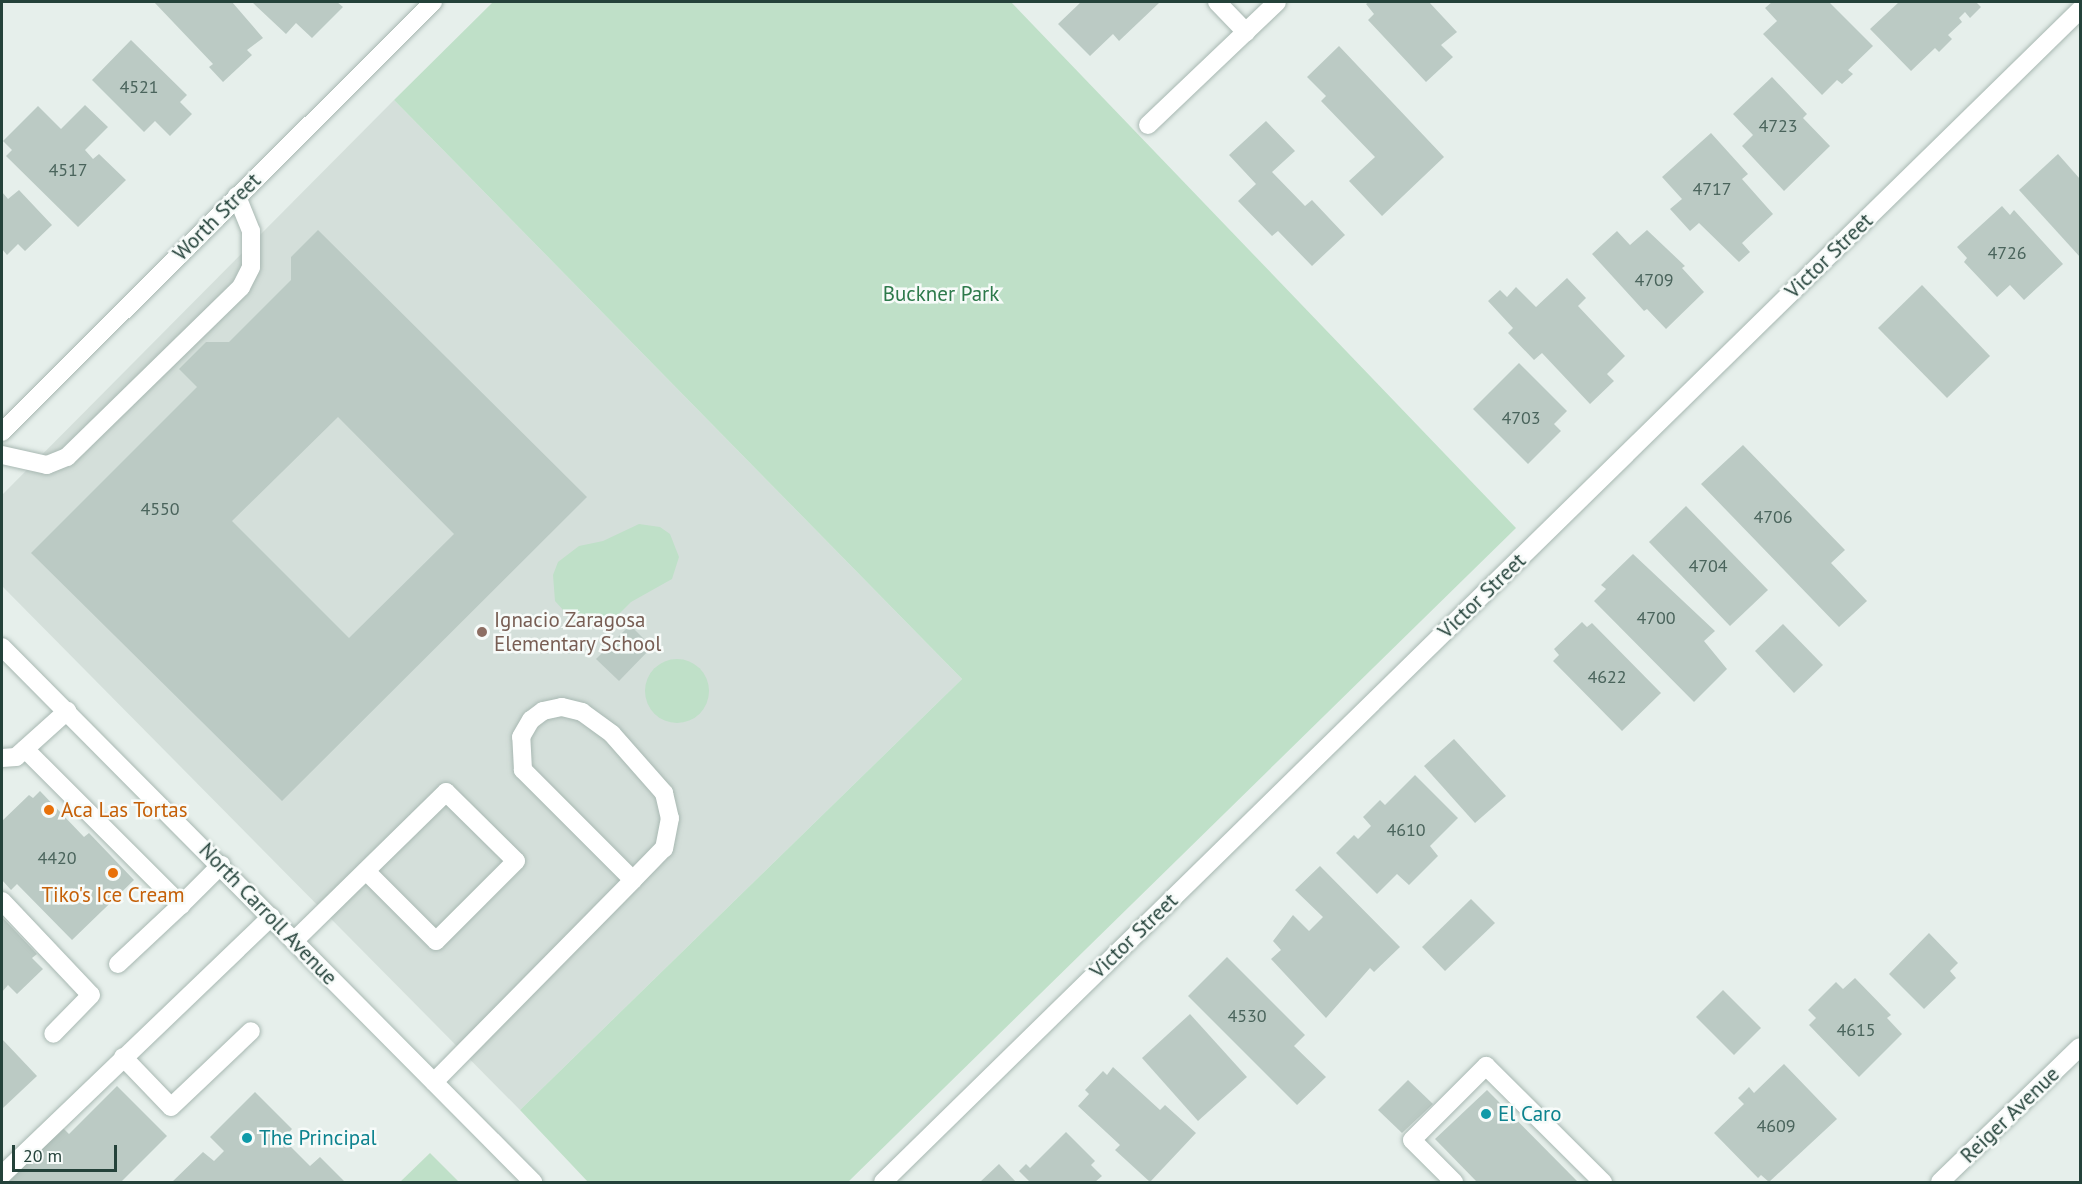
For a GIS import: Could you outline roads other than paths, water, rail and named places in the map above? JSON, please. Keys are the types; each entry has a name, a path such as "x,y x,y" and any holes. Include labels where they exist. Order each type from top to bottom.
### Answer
{"street":[{"name":"Worth Street","path":"2,432 433,2"},
{"path":"1217,2 1246,32"},
{"path":"1148,125 1277,2"},
{"name":"Victor Street","path":"883,1182 2073,9"},
{"path":"2,455 47,465 67,457 241,287 251,267 251,231 237,196"},
{"name":"North Carroll Avenue","path":"5,658 67,711 533,1182"},
{"path":"434,1082 664,848 670,818 664,792 612,734 582,712 562,707 543,711 531,720 521,737 523,770 633,879"},
{"path":"2,758 16,757 67,711"},
{"path":"25,749 181,905"},
{"path":"294,941 446,792 516,861 436,941 366,871"},
{"path":"118,964 221,866"},
{"path":"2,902 91,994 53,1034"},
{"path":"2,1175 271,917"},
{"path":"123,1057 171,1107 251,1031"},
{"name":"Reiger Avenue","path":"1940,1182 2080,1047"},
{"path":"1454,1182 1412,1140 1486,1066 1603,1182"}],"place":[{"name":"Ignacio Zaragosa Elementary School","path":"482,632"},
{"name":"Aca Las Tortas","path":"49,810"},
{"name":"Tiko's Ice Cream","path":"113,873"},
{"name":"El Caro","path":"1486,1114"},
{"name":"The Principal","path":"247,1138"}],"park label":[{"name":"Buckner Park","path":"941,294"}]}
